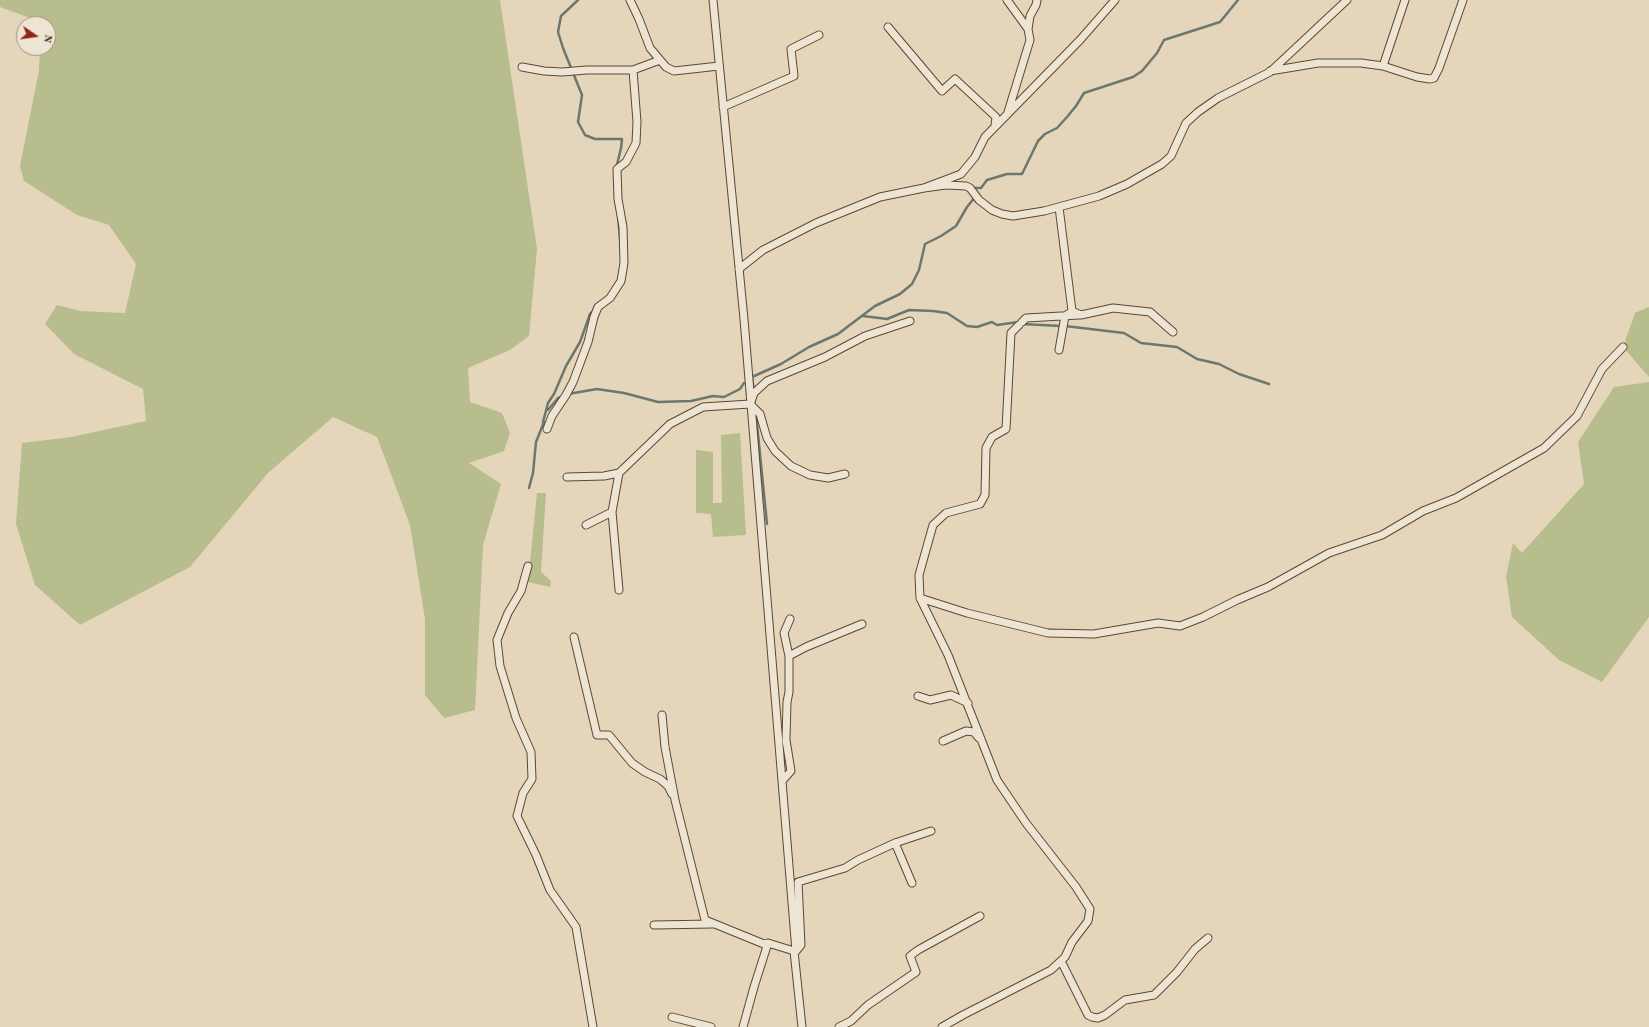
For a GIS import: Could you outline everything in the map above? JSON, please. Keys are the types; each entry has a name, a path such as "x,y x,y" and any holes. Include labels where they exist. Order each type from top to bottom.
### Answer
{"street":[{"path":"630,0 640,19 650,48 666,67 674,71 719,66"},
{"path":"713,0 739,269 802,1027"},
{"path":"1007,0 1028,29"},
{"path":"1007,114 1030,40 1028,29 1030,16 1037,0"},
{"path":"924,188 961,174 974,157 985,137 1080,40 1115,0"},
{"path":"1270,72 1347,0"},
{"path":"1383,66 1405,0"},
{"path":"739,269 763,250 816,222 880,197 924,188 946,185 966,186 970,188 979,200 992,210 1013,216 1060,207 1069,203 1099,196 1126,184 1162,164 1171,156 1186,123 1198,112 1218,98 1270,72 1318,63 1361,63 1383,66 1430,80 1434,78 1463,0"},
{"path":"888,27 942,91 955,79 996,117 995,126"},
{"path":"723,106 794,76 791,49 818,35"},
{"path":"522,67 544,71 562,72 587,70 633,70 660,60"},
{"path":"547,429 552,416 573,382 588,342 598,307 610,298 621,281 624,263 622,227 618,199 617,169 626,162 636,143 637,122 633,70"},
{"path":"1060,207 1072,311"},
{"path":"942,1027 1051,970 1065,957 1072,942 1088,921 1090,909 1076,887 1026,822 997,780 948,654 920,598 919,576 933,525 946,513 980,504 985,495 986,448 992,437 1006,428 1011,333 1026,318 1080,315 1113,308 1150,312 1173,332"},
{"path":"1072,311 1080,315"},
{"path":"1059,350 1065,316 1072,311"},
{"path":"750,404 754,393 767,381 825,356 865,336 910,321"},
{"path":"920,598 967,613 1048,633 1094,634 1158,623 1180,626 1268,587 1329,553 1382,535 1423,511 1456,498 1544,448 1577,416 1602,369 1623,347"},
{"path":"566,477 604,476 619,473 670,424 703,408 750,404 760,414 767,438 775,450 791,466 810,475 828,478 845,474"},
{"path":"619,473 612,512 620,590"},
{"path":"586,525 612,512"},
{"path":"528,566 521,591 508,613 496,640 500,666 516,718 531,752 532,779 523,793 517,816 536,855 550,890 576,927 593,1027"},
{"path":"782,781 791,771 786,740 787,702 789,692 789,656 784,633 790,619"},
{"path":"789,656 806,647 862,624"},
{"path":"574,637 598,735 609,735 632,763 645,772 660,779 668,786 675,800"},
{"path":"918,696 930,700 951,696 968,703"},
{"path":"662,715 665,747 675,800 705,920 764,944 768,943 795,951"},
{"path":"943,741 966,731 974,732 982,742"},
{"path":"795,951 801,945 798,882 845,868 895,843 931,831"},
{"path":"895,843 912,883"},
{"path":"839,1027 851,1021 868,1005 916,972 910,956 918,950 980,916"},
{"path":"654,925 712,924"},
{"path":"1061,960 1088,1015 1098,1018 1105,1015 1125,1000 1154,995 1177,972 1195,949 1208,938"},
{"path":"744,1027 754,987 768,943"},
{"path":"672,1017 711,1027"}],"green space":[{"path":"0,0 500,0 537,249 529,336 510,350 468,368 470,402 502,413 510,433 504,451 469,463 501,484 483,545 475,710 444,718 425,695 425,619 410,525 377,437 333,417 268,473 190,567 80,625 35,585 16,524 22,443 71,437 146,421 143,389 74,354 45,324 57,305 81,311 125,313 136,264 109,225 77,215 24,181 20,166 39,70 40,56 56,56 56,16 25,16 0,7"},
{"path":"1649,307 1649,377 1623,347 1635,313"},
{"path":"1649,382 1649,617 1602,682 1559,660 1512,617 1506,577 1513,543 1522,553 1584,484 1578,442 1614,387"},
{"path":"740,433 746,535 713,537 711,514 696,513 696,450 713,452 713,503 722,503 721,435"},
{"path":"537,493 546,493 541,572 551,581 550,587 528,582"}],"waterway":[{"path":"578,0 561,16 558,32 582,95 578,122 585,135 595,139 622,139 616,169"},
{"path":"971,188 981,188 987,180 1007,174 1022,174 1038,141 1045,134 1057,128 1076,106 1084,93 1133,77 1142,71 1157,53 1164,40 1220,22 1238,0"},
{"path":"754,391 752,377 781,364 809,347 838,334 875,306 900,294 912,284 919,270 925,244 956,226 967,207 975,197"},
{"path":"618,216 620,239"},
{"path":"543,422 548,403 554,394 566,366 580,342 590,314 594,310"},
{"path":"863,316 887,319 909,310 933,311 947,313 967,326 977,327 992,322 997,325 1018,322 1022,324 1061,326"},
{"path":"1065,326 1124,333 1141,343 1177,347 1197,359 1219,364 1239,374 1269,384"},
{"path":"568,394 597,389 624,393 658,402 691,401 713,396 724,397 740,389 744,383"},
{"path":"548,410 558,398 562,397"},
{"path":"756,414 767,524"},
{"path":"529,488 533,473 536,442 544,422"}]}
